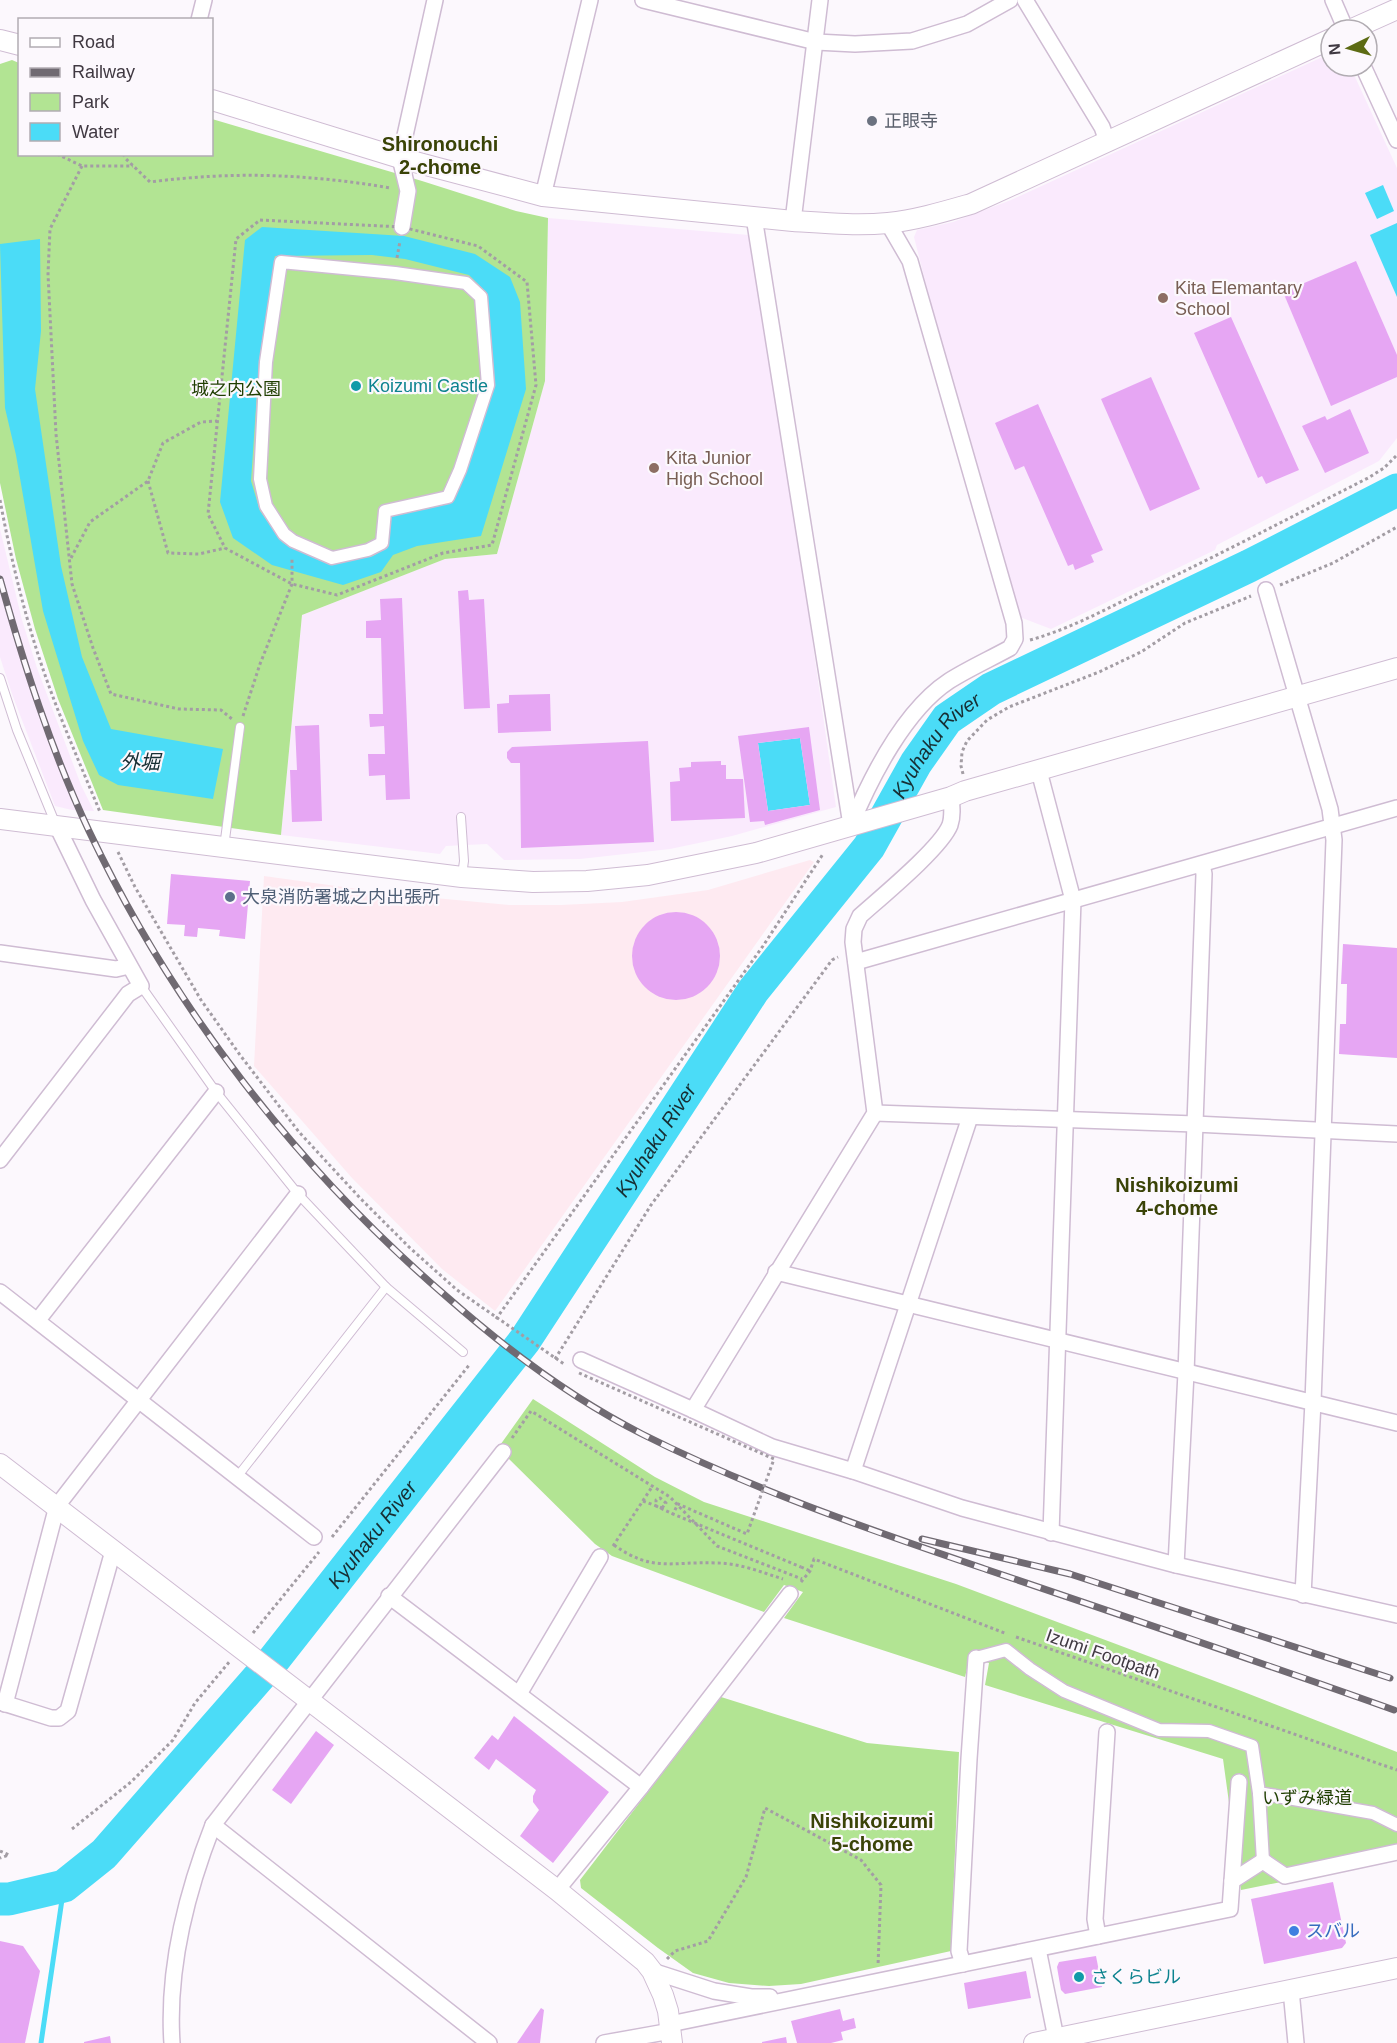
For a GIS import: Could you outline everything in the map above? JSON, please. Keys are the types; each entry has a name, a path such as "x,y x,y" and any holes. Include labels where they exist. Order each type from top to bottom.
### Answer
{"street":[{"path":"200,18 204,0"},
{"path":"402,228 408,191 400,158 435,0"},
{"path":"543,196 590,0"},
{"path":"643,0 816,42 855,44 912,41 967,24 1010,0"},
{"path":"793,221 820,0"},
{"path":"1025,0 1102,127 1107,141"},
{"path":"1333,0 1342,18"},
{"path":"1376,18 1397,9"},
{"path":"0,40 18,44"},
{"path":"213,100 400,158 543,196 793,221 832,224 888,223 934,215 971,204 1319,44"},
{"path":"1369,78 1397,140"},
{"path":"754,217 861,822"},
{"path":"861,822 869,786 898,735 922,703 948,681 1010,648 1016,639 1014,623 910,261 888,223"},
{"path":"281,262 395,273 466,283 482,297 488,385 460,470 448,496 385,511 382,543 368,550 332,558 292,541 284,534 266,506 260,479 266,362 281,262"},
{"path":"1266,590 1298,696 1333,826 1313,1402 1303,1595"},
{"path":"0,819 462,878 533,882 587,881 648,875 756,853 1397,668"},
{"path":"1039,771 1074,900 1051,1533"},
{"path":"693,1410 875,1113 855,954 854,928 860,916 932,849 947,831 958,794"},
{"path":"855,954 1074,900 1397,808"},
{"path":"0,1160 129,994 141,986 57,826"},
{"path":"1176,1565 1186,1373 1204,874 1202,864"},
{"path":"0,953 116,969 129,966"},
{"path":"38,1320 216,1092"},
{"path":"875,1113 1195,1124 1397,1134"},
{"path":"853,1471 970,1117"},
{"path":"113,1551 68,1711 59,1718 51,1718 3,1703 57,1506 298,1194"},
{"path":"776,1272 1397,1423"},
{"path":"0,1292 319,1542"},
{"path":"580,1367 693,1410 772,1447 853,1471 962,1508 1176,1565 1397,1615"},
{"path":"172,2043 170,2002 177,1950 197,1864 213,1825 503,1452"},
{"path":"0,1464 632,1949 652,1971 663,1995 671,2033"},
{"path":"519,1694 600,1557"},
{"path":"557,1890 641,1787 794,1589"},
{"path":"390,1596 641,1787"},
{"path":"963,1964 959,1951 976,1658 1006,1650 1064,1691 1159,1730 1209,1731 1252,1746 1259,1793 1263,1861"},
{"path":"1098,1936 1095,1919 1107,1732"},
{"path":"604,2043 671,2033 797,1997 1230,1909 1239,1782"},
{"path":"1259,1793 1373,1813 1397,1825"},
{"path":"213,1825 489,2043"},
{"path":"1263,1861 1286,1876 1397,1852"},
{"path":"1232,1881 1263,1861"},
{"path":"1038,1949 1056,2041"},
{"path":"1034,2043 1056,2041 1397,1968"},
{"path":"652,1971 714,1991 751,1997 797,1997"},
{"path":"1291,1990 1296,2043"}],"lane":[{"path":"0,678 17,730 57,826"},
{"path":"224,847 240,727"},
{"path":"461,817 464,853 462,878"},
{"path":"141,986 216,1092 298,1194 386,1287 463,1352"},
{"path":"237,1477 386,1287"}],"path":[{"path":"61,156 82,166 132,165 150,182 197,176 249,174 334,179 408,191"},
{"path":"125,156 138,171"},
{"path":"82,166 50,229 48,274 56,434 72,584 111,694 179,709 221,710 240,727 292,584 292,541"},
{"path":"260,220 402,228 478,246 527,282 536,385 492,545 443,553 337,595 292,584 225,548 208,514 217,421 236,239 260,220"},
{"path":"395,273 402,228"},
{"path":"70,560 90,522 148,481 163,443 201,422 217,421"},
{"path":"1030,640 1051,634 1085,619 1237,546 1368,478 1384,468 1397,455"},
{"path":"148,481 168,553 199,554 225,548"},
{"path":"0,500 23,604 44,674 103,817"},
{"path":"958,794 962,752 967,741 987,720 1010,707 1099,672 1141,652 1185,623 1333,563 1397,527"},
{"path":"117,849 118,856 135,887 201,1000 299,1132 409,1247 457,1290 550,1356"},
{"path":"496,1319 763,946 821,860 825,850"},
{"path":"555,1359 651,1205 726,1102 832,960 855,954"},
{"path":"72,1829 131,1782 172,1740 195,1703 243,1651 319,1542 473,1360"},
{"path":"580,1367 774,1459 747,1534 678,1503 673,1514"},
{"path":"503,1452 531,1411 670,1497 717,1546 803,1579"},
{"path":"600,1557 614,1545 653,1486"},
{"path":"614,1545 627,1554 650,1564 714,1562 733,1564 794,1589 810,1570 656,1506 656,1502 658,1498 665,1500 666,1505 662,1508 643,1501"},
{"name":"Izumi Footpath","path":"810,1570 814,1559 1026,1641 1397,1770"},
{"path":"652,1971 675,1952 708,1941 746,1877 765,1808 861,1860 881,1885 878,1980"},
{"path":"0,1851 9,1856 0,1858"}],"shaded area":[{"name":"Kita Elemantary School","path":"1319,59 1319,78 1356,78 1397,168 1397,438 1379,461 1217,545 1215,550 1051,629 1017,616 945,359 914,237 917,230 953,222 1011,200"},
{"name":"Kita Junior High School","path":"548,218 749,235 801,561 836,807 732,836 670,849 580,859 504,860 487,844 446,846 440,854 281,835 302,615 445,559 497,554 545,381"},
{"path":"0,529 22,620 37,668 81,785 94,811 72,810 55,806 12,694 0,657"},
{"path":"810,860 814,862 495,1311 442,1269 352,1178 254,1066 264,876 372,891 373,896 415,901 414,896 509,905 561,905 622,902 708,890"}],"green space":[{"name":"城之内公園","path":"12,60 18,63 18,156 213,156 213,119 516,211 548,218 545,381 497,554 445,559 302,615 281,835 103,810 58,699 35,629 16,559 0,483 0,64"},
{"name":"いずみ緑道","path":"533,1399 655,1477 704,1502 956,1584 1397,1752 1397,1859 1241,1890 1223,1759 985,1685 989,1663 970,1656 965,1677 784,1618 803,1592 784,1585 764,1612 612,1556 595,1544 498,1448"},
{"path":"721,1697 867,1743 959,1752 951,1951 801,1984 769,1986 729,1983 693,1973 581,1888 580,1880"}],"water":[{"path":"1383,185 1394,211 1377,219 1365,193"},
{"path":"1397,223 1397,297 1370,235"},
{"path":"262,227 404,236 475,254 510,277 520,302 526,389 481,536 417,546 393,555 381,572 343,585 272,565 233,538 220,502 245,240","holes":["372,255 405,259 469,275 487,293 495,386 465,472 452,500 389,514 387,547 373,556 330,564 283,543 260,511 251,481 259,362 275,256"]},
{"name":"外堀","path":"40,239 41,331 35,389 61,566 82,657 111,729 223,749 213,799 118,785 99,775 83,741 43,611 16,455 5,408 0,244"},
{"path":"800,738 810,805 768,811 758,743"}],"building":[{"path":"1356,261 1397,355 1397,377 1331,406 1283,292"},
{"path":"1231,317 1299,470 1266,484 1262,476 1258,478 1194,333"},
{"path":"1151,377 1200,489 1150,511 1101,399"},
{"path":"1038,404 1103,550 1091,555 1094,562 1075,570 1073,564 1068,566 1024,466 1015,470 995,423"},
{"path":"1350,409 1369,453 1325,473 1302,426 1325,416 1327,420"},
{"path":"468,590 469,600 484,599 490,708 464,709 458,591"},
{"path":"402,598 410,799 386,800 385,775 369,776 368,754 385,754 384,726 370,727 369,714 383,714 381,638 366,638 366,621 381,620 380,599"},
{"path":"550,694 551,731 498,733 497,704 509,703 509,695"},
{"path":"319,725 322,821 292,822 290,770 297,770 295,726"},
{"path":"809,727 820,810 765,825 764,821 750,822 738,736","holes":["800,738 810,805 768,811 758,743"]},
{"path":"648,741 654,842 521,848 520,763 511,763 507,758 507,752 512,747"},
{"path":"721,761 721,765 726,765 726,779 743,779 745,818 671,821 670,782 680,781 679,768 691,767 691,762"},
{"path":"171,874 250,881 245,939 219,936 220,930 198,928 197,937 184,936 185,925 167,924"},
{"path":"667,912 685,912 701,919 713,931 720,947 720,965 713,981 701,993 685,1000 667,1000 651,993 639,981 632,965 632,947 639,931 651,919"},
{"path":"1343,944 1397,948 1397,1058 1339,1054 1340,1024 1346,1024 1347,984 1341,984"},
{"path":"514,1716 609,1792 553,1863 520,1836 539,1810 533,1802 536,1790 496,1759 489,1770 474,1758 492,1735 498,1740"},
{"path":"316,1731 334,1745 291,1804 272,1790"},
{"path":"1333,1882 1346,1943 1342,1948 1264,1964 1251,1899"},
{"path":"0,1941 23,1946 40,1971 25,2043 0,2043"},
{"name":"さくらビル","path":"1096,1956 1102,1987 1065,1994 1061,1990 1057,1967 1059,1962"},
{"path":"1026,1971 1031,1998 968,2009 964,1983"},
{"path":"541,2008 544,2010 540,2043 517,2043"},
{"path":"840,2009 843,2021 854,2018 856,2028 841,2032 843,2040 831,2043 797,2043 791,2021"},
{"path":"110,2036 111,2043 84,2043 84,2042"},
{"path":"786,2037 787,2043 762,2043 762,2042"}],"waterway":[{"name":"Kyuhaku River","path":"0,1899 64,1886 104,1854 272,1662 525,1340 753,991 869,847 916,763 947,719 991,689 1249,566 1397,490"},
{"path":"41,2043 64,1886"}],"railway":[{"path":"0,579 39,707 62,770 122,897 159,960 200,1022 290,1140 392,1247 492,1335 540,1372 616,1420 684,1454 769,1491 900,1540 1394,1710"},
{"path":"922,1539 1070,1574 1390,1678"}],"place":[{"name":"正眼寺","path":"872,121"},
{"name":"Kita Elemantary School","path":"1163,298"},
{"name":"Koizumi Castle","path":"356,386"},
{"name":"Kita Junior High School","path":"654,468"},
{"name":"大泉消防署城之内出張所","path":"230,897"},
{"name":"スバル","path":"1294,1931"},
{"name":"さくらビル","path":"1079,1977"}],"district":[{"name":"Shironouchi 2-chome","path":"440,156"},
{"name":"Nishikoizumi 4-chome","path":"1177,1196"},
{"name":"Nishikoizumi 5-chome","path":"872,1832"}]}
